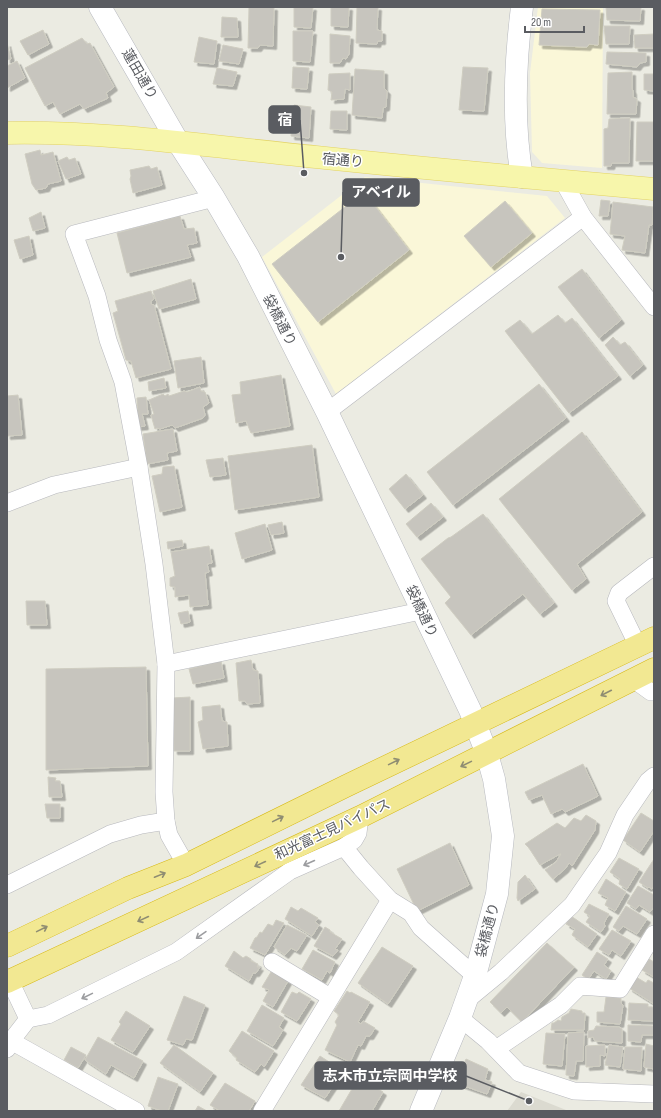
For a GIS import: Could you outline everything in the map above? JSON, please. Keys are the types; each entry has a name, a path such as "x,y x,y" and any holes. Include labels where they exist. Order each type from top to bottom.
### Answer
{"highway":[{"path":"7,946 128,888 186,865 353,782 646,642"},
{"name":"和光富士見バイパス","path":"9,982 360,817 654,669"}],"main road":[{"name":"宿通り","path":"7,133 49,132 178,142 316,157 654,189"}],"street":[{"name":"蓮田通り","path":"100,7 178,142"},
{"path":"522,7 519,32 515,107 517,150 529,177"},
{"name":"袋橋通り","path":"178,142 214,198 248,256 327,412 421,611 470,710 474,724 487,754 494,779 503,836 497,894 476,976 464,1009 421,1111"},
{"path":"562,181 583,216 654,307"},
{"path":"186,865 169,835 166,821 164,792 166,664 154,564 139,467 123,382 108,340 97,296 74,234 214,198"},
{"path":"327,412 583,216"},
{"path":"7,503 54,485 139,467"},
{"path":"646,642 616,601 619,593 654,566"},
{"path":"166,664 421,611"},
{"path":"633,679 651,692 654,692"},
{"path":"652,783 625,815 608,853 572,905 464,1009 488,1041 519,1073 574,1091 654,1094"},
{"path":"136,1111 9,1045 28,1019 48,1015 176,952 290,871 344,847 354,840 358,833 360,817"},
{"path":"7,885 110,834 141,825 166,821"},
{"path":"344,847 390,900 411,913 421,928 476,976"},
{"path":"262,1111 390,900"},
{"path":"496,1049 562,1005 580,986 620,988 654,934"},
{"path":"272,962 330,997"},
{"path":"9,982 28,1019"}],"shaded area":[{"path":"538,7 603,7 602,168 542,163 532,152 530,73"},
{"path":"365,177 547,196 565,218 336,394 262,257"},
{"path":"521,1092 566,1110 576,1111 507,1111"}],"building":[{"path":"249,7 274,7 273,46 260,45 258,48 248,48"},
{"path":"294,7 313,7 311,28 294,27"},
{"path":"331,7 349,7 348,27 331,26"},
{"path":"357,7 378,7 377,30 382,31 382,41 378,41 377,44 356,43"},
{"path":"606,7 641,7 640,21 607,20"},
{"path":"542,9 600,10 598,45 589,44 587,47 539,45"},
{"path":"222,17 237,18 238,37 221,37"},
{"path":"604,26 630,26 629,44 606,44"},
{"path":"43,30 49,44 28,55 20,41"},
{"path":"293,31 313,31 310,62 293,61"},
{"path":"330,34 350,36 349,54 346,59 343,58 340,63 330,63"},
{"path":"654,34 654,48 635,48 634,35"},
{"path":"199,37 217,41 214,64 194,62"},
{"path":"82,38 87,44 90,43 114,87 106,93 108,98 84,109 80,104 60,114 53,102 45,106 25,68"},
{"path":"7,43 11,59 7,60"},
{"path":"223,45 243,49 239,64 219,61"},
{"path":"607,52 646,53 646,62 640,63 637,67 606,64"},
{"path":"17,61 25,78 7,88 7,66"},
{"path":"293,67 309,68 307,89 292,88"},
{"path":"463,67 488,68 484,111 459,110"},
{"path":"217,68 237,72 233,86 213,84"},
{"path":"355,69 384,71 384,88 387,91 386,107 383,108 382,118 352,115"},
{"path":"632,72 633,97 637,99 636,114 607,114 608,73"},
{"path":"350,73 350,90 345,89 344,99 331,100 332,92 328,90 329,74"},
{"path":"644,74 654,74 654,91 644,90"},
{"path":"294,105 311,107 309,138 291,136"},
{"path":"331,111 347,111 347,130 330,129"},
{"path":"630,118 629,163 612,163 611,166 604,166 604,129 608,128 609,119"},
{"path":"637,122 654,122 654,161 636,161"},
{"path":"40,150 41,155 53,152 61,181 48,184 46,188 36,190 32,184 25,154"},
{"path":"67,157 69,160 75,158 81,174 66,179 58,161"},
{"path":"149,166 151,169 157,167 162,185 133,193 130,170"},
{"path":"364,192 409,250 318,322 272,264"},
{"path":"601,200 610,201 608,216 599,216"},
{"path":"505,201 532,233 491,267 464,236"},
{"path":"613,202 653,207 652,225 649,225 645,253 622,250 625,236 610,234"},
{"path":"41,212 45,228 33,231 29,218"},
{"path":"180,216 184,229 194,228 197,243 187,245 191,257 127,273 117,233"},
{"path":"29,236 33,255 20,259 14,240"},
{"path":"582,269 621,320 599,338 558,287"},
{"path":"191,279 196,299 159,309 153,291"},
{"path":"151,291 154,299 151,301 151,304 154,305 171,369 136,378 131,361 126,360 113,313 118,311 115,301"},
{"path":"558,315 565,323 572,318 618,376 569,413 505,331 520,320 532,334"},
{"path":"613,337 620,345 625,342 643,365 630,376 605,345"},
{"path":"201,357 204,383 178,388 174,361"},
{"path":"281,375 290,426 251,433 246,421 236,423 232,395 241,394 240,382"},
{"path":"164,378 166,388 149,391 148,382"},
{"path":"539,384 566,418 453,505 427,472"},
{"path":"200,387 201,391 205,392 209,403 203,407 205,415 203,418 175,428 172,425 155,429 151,415 154,414 149,400 163,394 165,396 168,394 169,396"},
{"path":"18,395 22,435 7,436 7,396"},
{"path":"146,397 148,414 142,414 145,426 138,427 137,398"},
{"path":"173,429 177,451 167,453 168,460 147,464 143,434"},
{"path":"582,432 642,512 577,564 586,579 572,590 499,499"},
{"path":"312,445 319,497 235,510 228,456"},
{"path":"223,458 226,475 210,477 206,460"},
{"path":"174,466 182,507 160,512 152,476 162,474 163,467"},
{"path":"406,474 423,495 405,509 389,489"},
{"path":"431,503 443,517 417,537 406,524"},
{"path":"483,514 554,603 540,614 523,594 471,635 445,603 451,597 421,559"},
{"path":"282,522 284,533 271,535 268,525"},
{"path":"265,524 272,550 242,559 235,533"},
{"path":"182,540 183,546 168,549 167,542"},
{"path":"209,546 212,563 207,564 209,572 205,573 208,605 190,607 189,595 175,597 175,587 170,586 170,578 175,576 171,552"},
{"path":"26,601 45,601 47,625 27,625"},
{"path":"188,611 190,622 181,624 178,613"},
{"path":"251,660 253,670 258,671 260,703 247,704 245,701 239,701 236,663"},
{"path":"221,661 224,678 193,684 189,669"},
{"path":"146,667 148,766 46,770 46,669"},
{"path":"190,697 190,751 174,751 172,698"},
{"path":"220,705 222,721 227,722 228,746 203,749 198,722 203,720 202,707"},
{"path":"583,764 598,796 565,812 562,809 551,814 542,795 529,800 525,792"},
{"path":"48,777 56,778 55,781 60,781 62,797 49,797"},
{"path":"45,804 60,804 60,818 47,818"},
{"path":"641,813 654,821 654,831 640,852 623,840"},
{"path":"586,815 596,821 595,830 572,866 569,863 565,869 553,879 545,870 556,862 561,854 540,865 525,844 557,823 565,828 574,818 581,821"},
{"path":"450,843 469,885 417,911 397,869"},
{"path":"619,858 639,869 627,889 619,884 620,879 610,872"},
{"path":"654,859 654,885 652,889 639,882"},
{"path":"525,875 535,889 518,901 518,882"},
{"path":"606,879 626,892 615,911 605,905 608,898 598,893"},
{"path":"638,886 654,895 654,907 650,912 639,905 636,909 627,903"},
{"path":"589,904 609,914 604,923 605,926 601,932 586,922 590,916 584,912"},
{"path":"626,906 647,919 637,934 623,926 619,931 613,927"},
{"path":"291,907 298,911 301,908 318,918 315,922 319,925 312,936 285,919"},
{"path":"571,916 597,934 588,947 572,935 575,929 566,924"},
{"path":"276,920 284,923 265,955 250,948 260,932 262,933 268,924 273,926"},
{"path":"287,925 307,935 297,951 291,948 285,955 274,947"},
{"path":"325,927 330,930 330,932 342,939 335,949 338,950 333,956 314,946"},
{"path":"612,930 631,941 621,956 612,950 609,955 599,949"},
{"path":"547,943 574,967 522,1022 507,1007 501,1013 490,1002"},
{"path":"382,947 413,966 388,1004 358,983"},
{"path":"313,950 335,962 330,973 327,971 322,980 302,969"},
{"path":"234,951 243,958 246,956 251,959 251,961 258,964 257,967 260,967 256,973 253,973 249,981 225,966"},
{"path":"597,952 608,959 604,965 611,971 606,979 594,971 589,978 582,975"},
{"path":"649,959 654,962 654,977 642,970"},
{"path":"271,972 288,981 273,1007 263,1001 269,990 262,987"},
{"path":"636,977 646,983 648,980 654,983 654,1004 629,988"},
{"path":"347,991 370,1002 358,1022 361,1024 363,1021 375,1028 370,1036 366,1036 361,1046 358,1045 350,1062 325,1050 337,1025 335,1022 339,1015 334,1011"},
{"path":"292,992 297,994 299,992 311,999 297,1021 281,1012"},
{"path":"184,996 205,1005 192,1040 186,1039 183,1045 167,1040"},
{"path":"606,997 621,998 621,1003 623,1005 620,1024 597,1022 597,1012 604,1012"},
{"path":"629,1003 648,1004 648,1007 654,1007 654,1021 628,1020"},
{"path":"262,1005 284,1018 279,1027 283,1030 273,1046 247,1031"},
{"path":"571,1009 585,1013 584,1030 551,1030 552,1023 558,1020 561,1021 562,1017 569,1013"},
{"path":"126,1011 150,1026 133,1052 111,1040 121,1024 119,1022"},
{"path":"628,1025 654,1026 654,1035 642,1035 641,1042 628,1041"},
{"path":"596,1026 619,1027 622,1029 622,1043 595,1041 593,1037 588,1038 588,1031 594,1030"},
{"path":"242,1031 274,1051 264,1067 261,1064 255,1072 236,1060 237,1058 229,1051"},
{"path":"584,1032 583,1061 576,1061 574,1076 566,1075 568,1033"},
{"path":"546,1033 565,1034 562,1066 543,1064"},
{"path":"98,1037 143,1061 134,1078 111,1065 106,1074 85,1060"},
{"path":"646,1044 654,1046 654,1069 644,1067"},
{"path":"174,1045 213,1073 200,1092 160,1063"},
{"path":"605,1045 605,1056 600,1055 600,1066 586,1067 586,1046"},
{"path":"609,1045 623,1047 620,1067 605,1065"},
{"path":"71,1047 86,1055 78,1068 64,1060"},
{"path":"625,1047 642,1047 641,1071 623,1069"},
{"path":"320,1056 343,1071 325,1098 301,1085"},
{"path":"466,1059 488,1069 485,1080 492,1082 487,1094 456,1083"},
{"path":"158,1077 178,1084 168,1111 162,1111 148,1106"},
{"path":"359,1077 383,1092 372,1111 339,1111"},
{"path":"225,1083 255,1101 249,1111 220,1111 210,1105"},
{"path":"198,1106 207,1111 195,1111"}],"place":[{"name":"宿","path":"304,173"},
{"name":"アベイル","path":"341,257"},
{"name":"志木市立宗岡中学校","path":"529,1101"}]}
